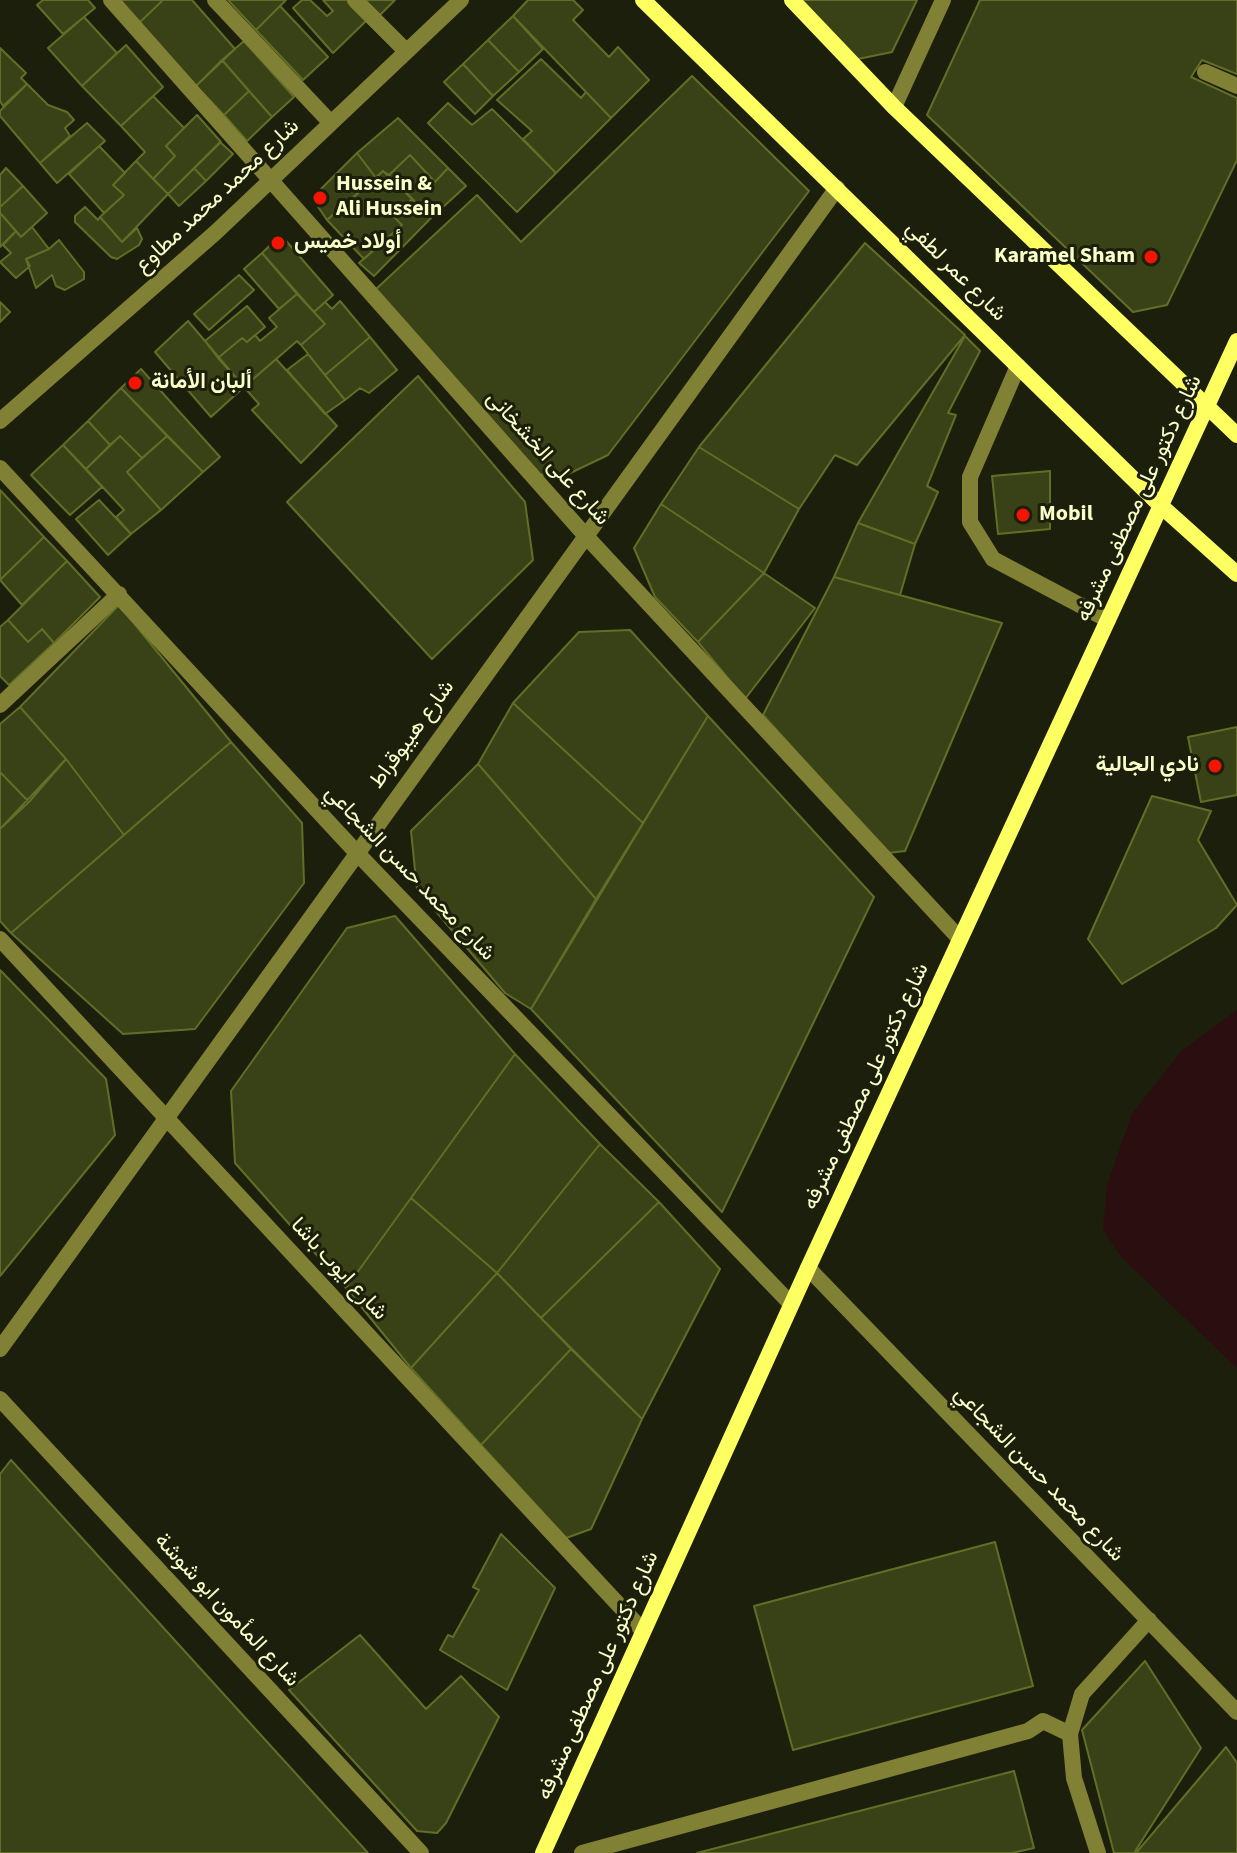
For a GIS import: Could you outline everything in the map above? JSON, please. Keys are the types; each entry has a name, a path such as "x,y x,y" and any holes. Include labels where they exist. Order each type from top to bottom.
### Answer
{"main road":[{"name":"شارع عمر لطفي","path":"643,0 1160,505 1237,574"},
{"path":"792,0 894,107 1237,435"},
{"name":"شارع دكتور على مصطفى مشرفه","path":"543,1853 791,1304 1237,341"}],"street":[{"name":"شارع على الخشخانى","path":"111,0 584,534 960,939"},
{"path":"215,0 330,122"},
{"path":"355,0 406,51"},
{"name":"شارع محمد محمد مطاوع","path":"0,421 148,294 461,0"},
{"path":"894,107 943,0"},
{"path":"1205,72 1237,86"},
{"name":"شارع هيبوقراط","path":"0,1349 584,534 837,188"},
{"path":"1018,366 970,477 970,522 993,559 1108,620"},
{"name":"شارع محمد حسن الشجاعي","path":"0,468 356,852 791,1304"},
{"path":"0,705 119,594"},
{"name":"شارع ايوب باشا","path":"0,939 643,1631"},
{"name":"شارع محمد حسن الشجاعي","path":"808,1268 1237,1712"},
{"name":"شارع المأمون ابو شوشة","path":"0,1399 421,1853"},
{"path":"1094,1852 1074,1778 1070,1734 1082,1694 1149,1620"},
{"path":"582,1853 1028,1731 1043,1721 1070,1734"}],"shaded area":[{"path":"1237,1010 1237,1368 1121,1257 1103,1229 1107,1185 1132,1114 1181,1051"}],"building":[{"path":"43,0 88,0 95,8 63,34 37,5"},
{"path":"118,0 163,0 139,23"},
{"path":"163,0 192,0 235,49 196,86 139,23"},
{"path":"228,0 286,0 256,30"},
{"path":"302,0 310,0 327,16 333,11 323,0 347,0 367,20 333,53 293,8"},
{"path":"365,0 395,0 380,15"},
{"path":"528,0 573,0 583,10 573,20 609,57 618,47 649,80 611,118 513,16"},
{"path":"802,0 917,0 892,52 858,59"},
{"path":"980,0 1237,0 1237,74 1202,60 1191,77 1237,98 1237,160 1167,305 1133,312 927,115"},
{"path":"280,6 328,57 303,80 256,30"},
{"path":"513,16 543,49 519,72 488,40"},
{"path":"84,17 117,53 82,86 48,48"},
{"path":"488,40 519,72 493,96 463,64"},
{"path":"244,41 294,97 272,117 222,60"},
{"path":"126,45 163,87 121,126 82,86"},
{"path":"0,48 26,73 21,78 27,84 3,106 0,101"},
{"path":"541,59 581,98 586,92 611,118 556,173 523,139 532,131 497,100"},
{"path":"222,60 249,91 224,115 196,86"},
{"path":"463,64 493,96 475,114 444,82"},
{"path":"692,76 809,191 608,455 560,478 539,474 375,290 477,195 521,242"},
{"path":"27,84 48,105 67,112 74,120 65,128 70,136 40,163 0,116 0,111"},
{"path":"249,91 272,117 247,141 224,115"},
{"path":"153,96 184,128 166,146 175,156 153,179 136,161 145,152 121,126"},
{"path":"448,103 472,125 492,109 556,173 517,212 428,123"},
{"path":"197,115 221,142 168,194 153,179 175,156 166,146"},
{"path":"398,118 448,168 435,182 410,155 389,175 383,171 376,178 357,153"},
{"path":"87,123 105,141 57,183 40,163"},
{"path":"220,142 233,154 206,181 194,168"},
{"path":"99,146 125,173 113,185 124,195 104,213 69,174"},
{"path":"357,153 376,178 327,220 312,198"},
{"path":"410,155 435,182 448,168 466,186 431,218 389,175"},
{"path":"136,161 168,194 122,242 100,217 124,195 113,185"},
{"path":"6,168 23,186 0,207 0,175"},
{"path":"194,168 206,181 179,206 168,194"},
{"path":"383,171 412,199 394,217 402,225 364,259 327,220"},
{"path":"23,186 47,213 21,237 0,213 0,207"},
{"path":"412,199 431,218 374,276 359,263 402,225 394,217"},
{"path":"85,207 98,220 100,217 122,242 137,228 142,239 139,245 117,259 111,257 75,222 75,216"},
{"path":"0,215 16,231 0,247"},
{"path":"32,227 49,249 26,259 30,266 16,278 0,262 11,253 3,245 16,231 21,237"},
{"path":"281,235 333,295 314,312 262,253"},
{"path":"59,240 84,272 84,279 65,290 56,286 52,275 36,288 26,259 49,249"},
{"path":"865,243 965,335 857,465 835,455 799,509 699,447"},
{"path":"262,253 297,294 279,309 244,269"},
{"path":"239,275 254,290 209,330 194,314"},
{"path":"297,294 325,324 301,345 297,341 244,387 218,358 242,338 247,342 255,335 260,341 277,327 269,318"},
{"path":"340,301 370,337 325,375 301,345 325,324 314,312 325,302 332,309"},
{"path":"0,302 10,312 0,322"},
{"path":"247,306 265,327 247,342 242,338 218,358 205,341"},
{"path":"188,321 244,387 211,417 155,352"},
{"path":"965,336 980,351 948,413 956,415 927,486 938,492 915,544 858,523"},
{"path":"370,337 397,370 369,393 360,388 345,400 325,375"},
{"path":"308,354 345,400 325,414 287,370"},
{"path":"276,359 337,426 301,463 252,410 259,404 244,387"},
{"path":"141,369 220,457 203,472 121,388"},
{"path":"418,376 525,502 533,560 432,659 287,502"},
{"path":"121,388 167,436 142,458 120,436 110,445 88,421"},
{"path":"88,421 110,445 86,469 63,445"},
{"path":"120,436 142,458 127,472 161,510 131,534 116,517 124,510 86,469"},
{"path":"167,436 203,472 161,510 127,472"},
{"path":"63,445 102,487 70,515 31,475"},
{"path":"699,447 799,509 764,573 661,504"},
{"name":"Mobil","path":"1050,471 1050,529 998,534 992,476"},
{"path":"0,490 44,537 0,580"},
{"path":"99,500 131,534 108,555 76,519"},
{"path":"661,504 764,573 698,642 655,597 634,548"},
{"path":"858,523 915,544 900,595 834,577"},
{"path":"44,537 67,561 22,605 0,580"},
{"path":"67,561 100,597 54,643 42,629 28,642 8,620"},
{"path":"764,573 815,608 745,699 698,642"},
{"path":"834,577 1002,623 905,851 888,853 763,715"},
{"path":"119,605 231,742 124,835 66,759 20,707"},
{"path":"8,620 28,642 42,629 54,643 9,685 0,676 0,627"},
{"path":"630,630 708,716 643,823 513,703 579,632"},
{"path":"513,703 643,823 596,899 478,764"},
{"path":"20,707 66,759 29,802 0,772 0,724"},
{"path":"708,716 874,897 722,1212 531,1009"},
{"name":"نادي الجالية","path":"1237,727 1237,795 1201,802 1188,737"},
{"path":"231,742 302,823 304,883 195,1029 123,1034 11,933"},
{"path":"66,759 124,835 11,933 0,921 0,829"},
{"path":"478,764 596,899 531,1009 505,993 417,889 411,831"},
{"path":"0,772 29,802 0,829"},
{"path":"1152,796 1211,811 1198,840 1237,905 1216,928 1122,984 1088,939"},
{"path":"395,916 515,1054 346,1288 235,1163 231,1091 347,928"},
{"path":"0,970 106,1079 115,1135 0,1276"},
{"path":"515,1054 600,1144 497,1273 411,1198"},
{"path":"600,1144 659,1202 541,1318 497,1273"},
{"path":"411,1198 497,1273 411,1368 346,1288"},
{"path":"659,1202 720,1269 642,1419 541,1318"},
{"path":"497,1273 571,1349 481,1445 411,1368"},
{"path":"571,1349 642,1419 591,1529 566,1538 481,1445"},
{"path":"11,1460 368,1853 0,1853 0,1474"},
{"path":"501,1534 555,1588 507,1690 440,1650 448,1635 453,1637 479,1590 473,1587"},
{"path":"995,1542 1033,1686 793,1750 754,1606"},
{"path":"360,1635 426,1709 461,1676 499,1717 446,1823 437,1833 417,1831 289,1690"},
{"path":"1145,1661 1201,1748 1134,1853 1114,1853 1082,1730"},
{"path":"1226,1747 1237,1763 1237,1853 1136,1853"},
{"path":"1014,1771 1034,1848 1012,1853 697,1853"}],"place":[{"name":"Hussein & Ali Hussein","path":"320,198"},
{"name":"أولاد خميس","path":"278,243"},
{"name":"Karamel Sham","path":"1151,257"},
{"name":"ألبان الأمانة","path":"135,383"},
{"name":"Mobil","path":"1023,515"},
{"name":"نادي الجالية","path":"1215,766"}]}
